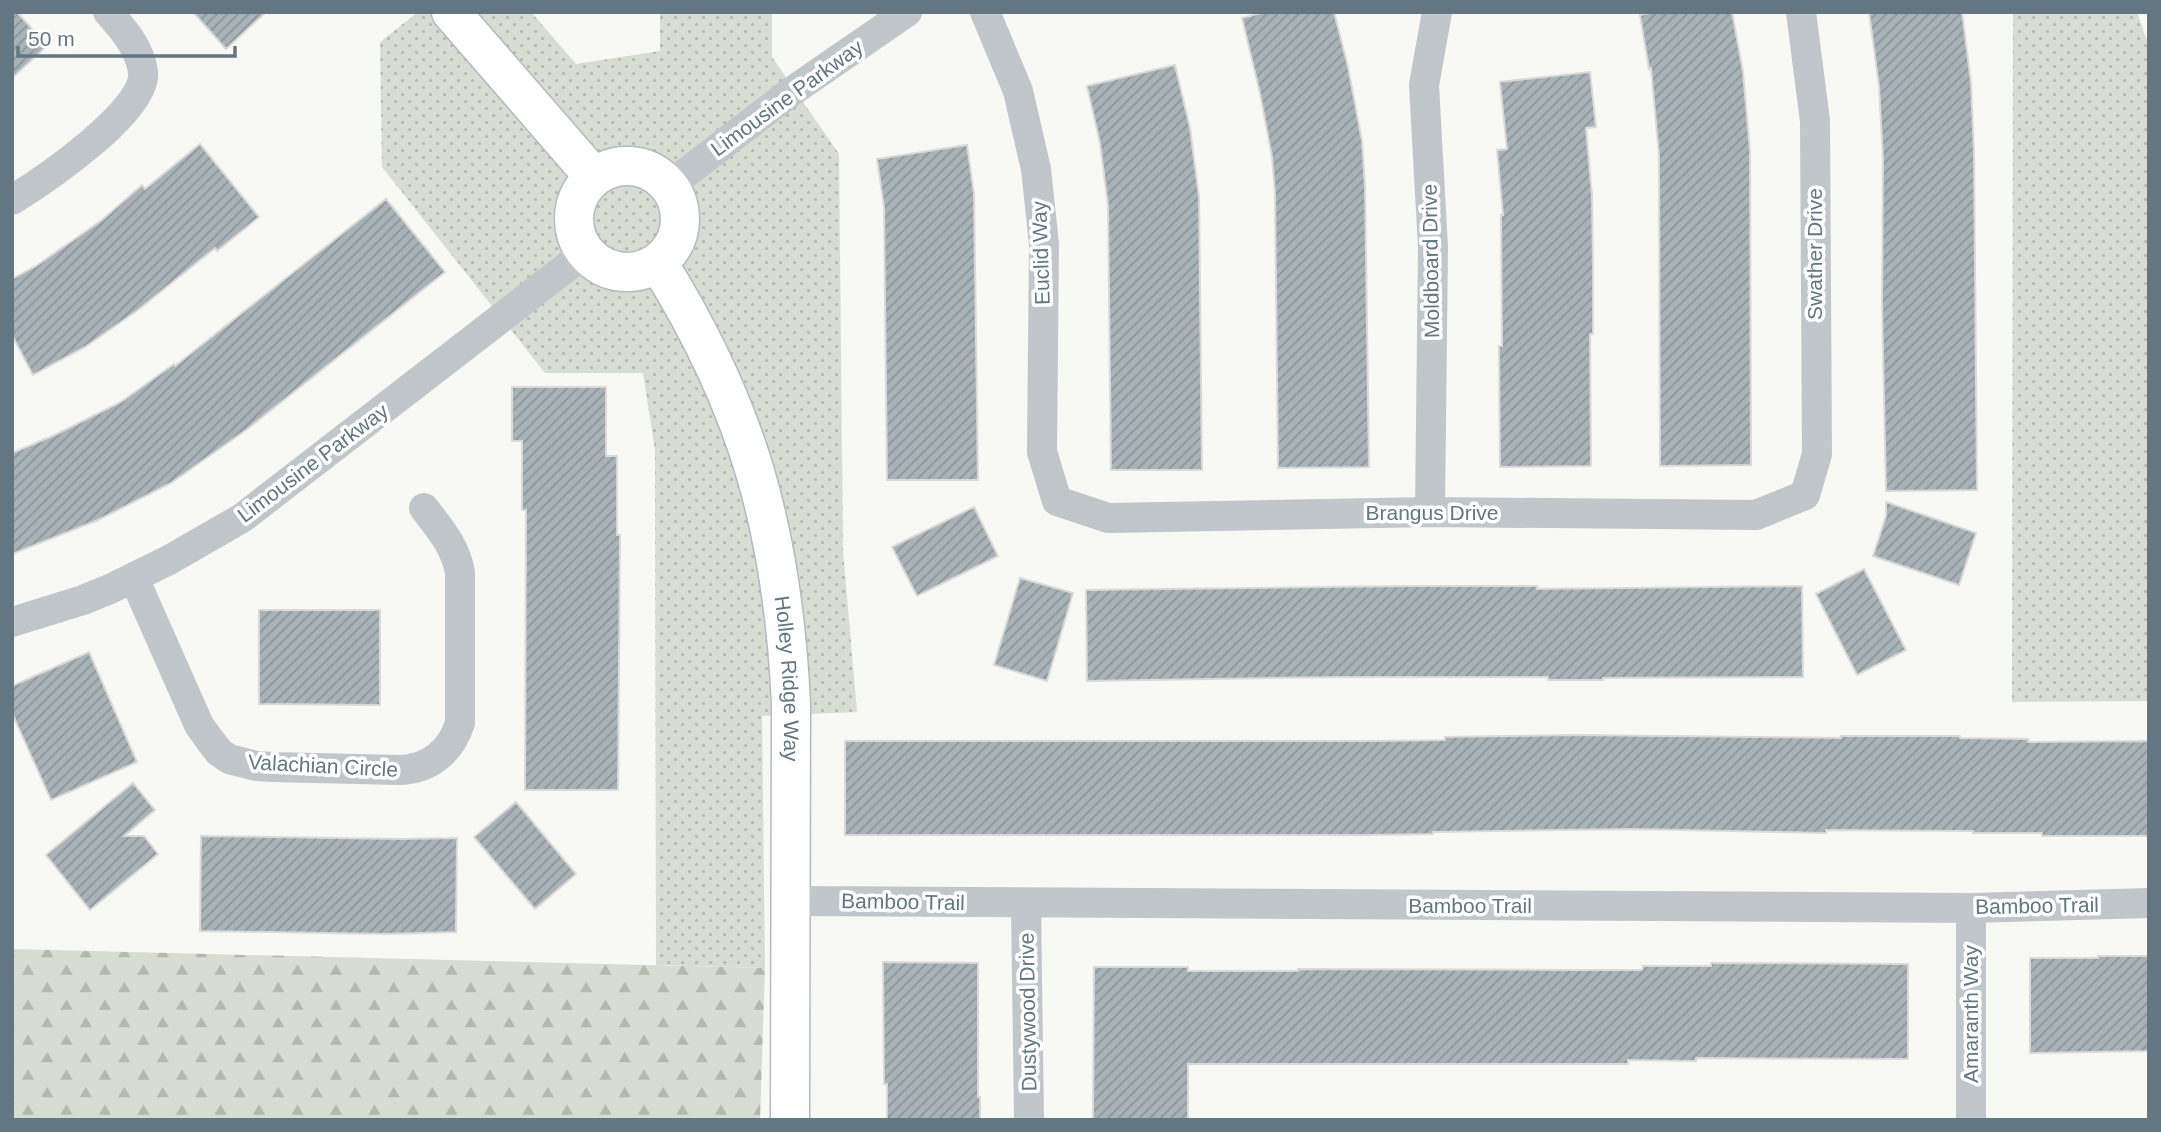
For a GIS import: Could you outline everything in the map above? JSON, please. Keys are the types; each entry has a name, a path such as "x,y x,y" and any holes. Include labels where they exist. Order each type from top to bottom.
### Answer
{"street":[{"path":"12,200 110,127 136,98 144,74 132,43 108,12"},
{"path":"451,12 594,177"},
{"name":"Limousine Parkway","path":"669,186 791,92 906,12"},
{"name":"Euclid Way","path":"985,12 1018,91 1036,169 1044,244 1042,452 1057,501"},
{"name":"Moldboard Drive","path":"1430,512 1433,247 1424,85 1437,12"},
{"name":"Swather Drive","path":"1801,12 1815,134 1816,454 1805,495"},
{"path":"625,165 642,167 669,186 677,201 680,218 678,235 670,251 658,263 646,269 620,272 607,269 585,253 574,228 574,213 584,187 594,177 625,165"},
{"name":"Limousine Parkway","path":"12,622 83,600 134,578 218,533 269,498 585,253"},
{"name":"Holley Ridge Way","path":"658,263 693,320 730,395 754,465 772,533 784,604 790,673 790,1120"},
{"name":"Brangus Drive","path":"1057,501 1108,519 1430,512 1756,515 1805,495"},
{"name":"Valachian Circle","path":"134,578 199,724 219,752 229,759 256,766 400,770 421,767 442,754 460,723 460,573 447,538 424,508"},
{"name":"Bamboo Trail","path":"792,901 1971,908 2149,904"},
{"name":"Dustywood Drive","path":"1026,904 1030,1120"},
{"name":"Amaranth Way","path":"1971,908 1971,1120"}],"green space":[{"path":"418,12 531,12 576,64 660,51 660,12 772,12 772,57 839,154 843,551 857,712 762,716 765,968 656,965 655,450 643,373 545,373 382,167 380,42"},
{"path":"2013,12 2137,12 2149,47 2149,701 2012,702"},
{"path":"12,949 765,968 760,1120 12,1120"}],"building":[{"path":"12,12 17,12 47,46 12,78"},
{"path":"193,12 266,12 226,49"},
{"path":"1265,12 1334,12 1348,67 1362,141 1365,187 1369,467 1278,468 1275,193 1272,157 1260,93 1242,18"},
{"path":"1654,12 1732,12 1743,72 1750,151 1751,465 1660,466 1659,155 1651,68 1649,69 1640,15"},
{"path":"1869,12 1962,12 1971,83 1974,153 1977,490 1886,491 1882,304 1883,159 1879,86"},
{"path":"1175,65 1190,128 1199,197 1202,470 1111,470 1108,205 1100,143 1087,86"},
{"path":"1590,72 1596,127 1586,128 1592,196 1591,466 1500,467 1499,346 1502,346 1503,215 1497,150 1507,149 1500,82"},
{"path":"200,144 259,217 217,251 215,248 138,310 85,347 33,375 12,335 12,279 36,266 102,220 142,185 145,189"},
{"path":"967,145 974,194 978,480 887,480 884,207 877,159"},
{"path":"386,199 445,272 246,430 171,483 98,520 12,554 12,453 121,402 174,364 175,366"},
{"path":"512,387 606,387 606,456 617,456 617,535 620,535 618,790 525,790 526,510 522,510 522,441 512,441"},
{"path":"1886,502 1976,533 1959,585 1873,556 1886,516"},
{"path":"974,507 998,556 917,596 892,547"},
{"path":"1864,569 1906,650 1857,675 1816,594"},
{"path":"1020,578 1073,593 1047,681 994,665"},
{"path":"1537,586 1537,589 1802,586 1803,677 1548,680 1548,677 1340,677 1087,681 1086,590"},
{"path":"259,610 380,610 380,705 259,704"},
{"path":"89,652 137,762 51,800 12,713 12,686"},
{"path":"1578,735 1841,738 1960,736 2028,739 2028,742 2149,741 2149,836 2042,836 2042,833 1973,831 1826,830 1826,833 1631,829 1367,835 845,835 845,741 1380,741"},
{"path":"133,783 155,810 124,836 144,836 158,854 90,910 46,855"},
{"path":"516,802 576,874 535,909 474,837"},
{"path":"201,836 457,838 456,932 387,934 200,931"},
{"path":"2149,956 2149,1051 2030,1053 2030,958"},
{"path":"883,962 978,963 980,1120 887,1120"},
{"path":"1711,963 1908,964 1908,1059 1696,1058 1696,1061 1628,1060 1628,1064 1188,1064 1188,1120 1093,1120 1094,967 1188,967 1188,971 1642,970 1643,966 1711,966"}]}
